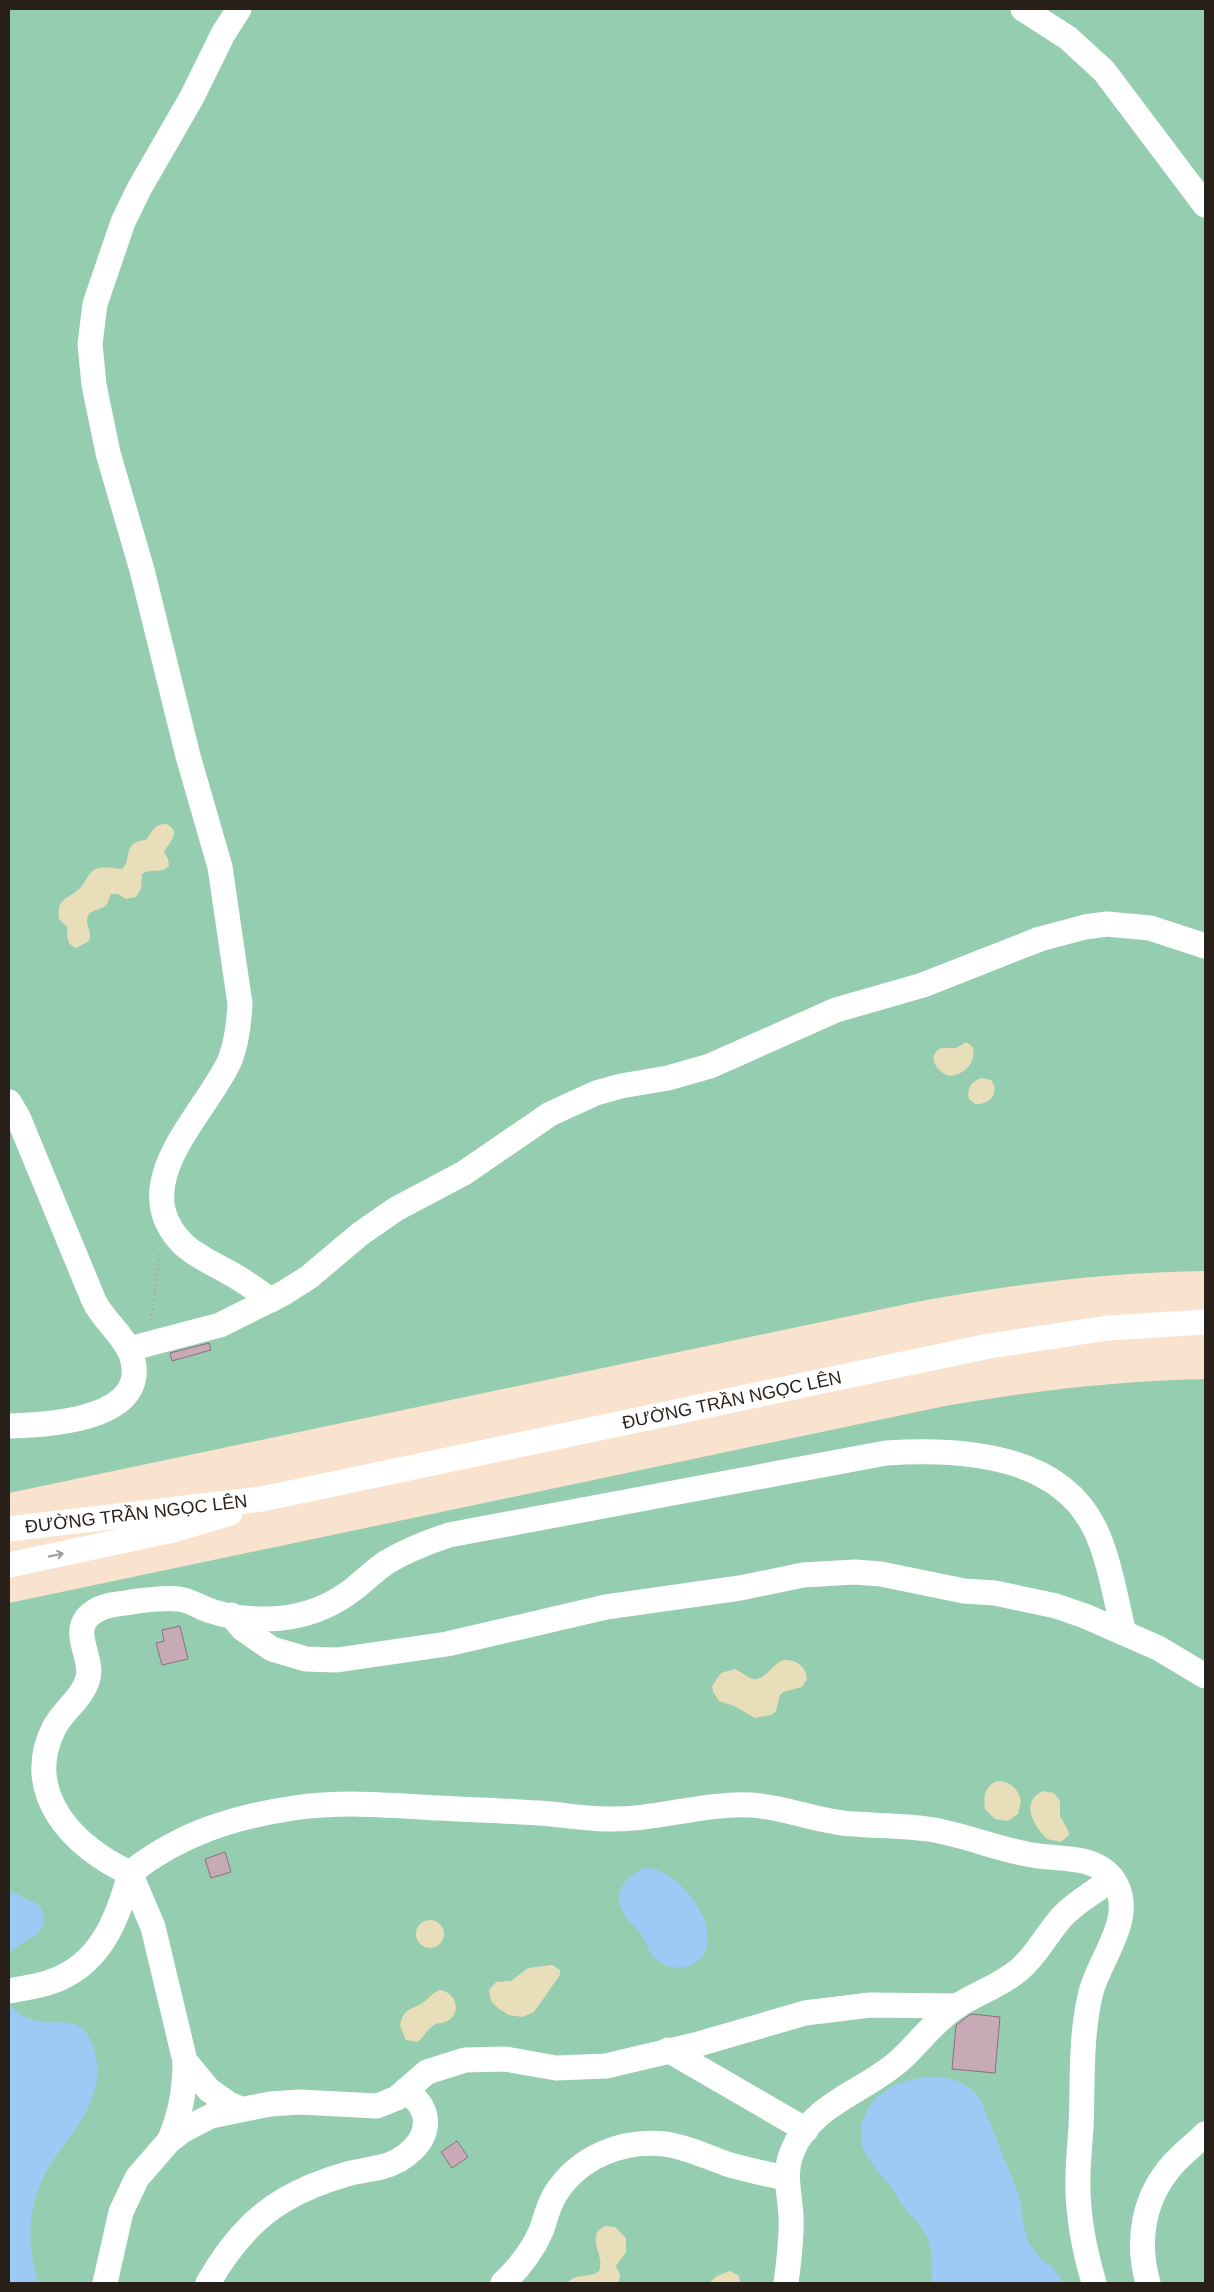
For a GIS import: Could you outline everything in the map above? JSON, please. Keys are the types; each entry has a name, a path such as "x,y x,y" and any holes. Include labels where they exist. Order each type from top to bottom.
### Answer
{"street":[{"path":"239,9 223,34 192,98 139,189 123,222 102,280 91,324 91,365 108,453 142,570 188,756 220,867 240,1004 239,1023 230,1060 180,1140 167,1166 163,1198 169,1225 186,1247 271,1300"},
{"path":"1023,9 1068,38 1104,71 1205,206"},
{"path":"139,1346 220,1325 271,1300 309,1277 360,1234 396,1209 464,1173 550,1114 596,1093 621,1086 668,1078 710,1066 836,1010 923,985 1040,939 1085,927 1128,925 1174,935 1205,946"},
{"path":"9,1102 18,1117 99,1312 139,1346"},
{"name":"ĐƯỜNG TRẦN NGỌC LÊN","path":"9,1529 262,1499 989,1346 1108,1328 1205,1322"},
{"path":"9,1426 68,1422 104,1411 122,1397 131,1383 133,1366 139,1346"},
{"path":"169,2141 181,2109 184,2092 184,2061 168,1997 160,1950 146,1908 130,1873 95,1855 80,1843 56,1812 46,1785 45,1756 48,1742 58,1721 82,1692 89,1675 89,1666 81,1638 83,1628 88,1619 102,1608 155,1598 180,1600 231,1615 271,1619 289,1617 322,1608 338,1600 380,1567 404,1552 449,1535 886,1453 914,1451 973,1455 1002,1461 1042,1475 1068,1492 1087,1515 1099,1539 1124,1633"},
{"name":"ĐƯỜNG TRẦN NGỌC LÊN","path":"9,1565 172,1530 216,1518 262,1499"},
{"path":"231,1615 243,1629 272,1649 306,1659 337,1660 447,1644 606,1607 740,1588 803,1575 855,1572 881,1574 922,1584 1025,1599 1085,1616 1180,1660 1205,1676"},
{"path":"10,1990 50,1982 75,1970 86,1962 106,1938 123,1898 130,1873 166,1847 205,1829 265,1813 326,1804 385,1803 607,1819 631,1819 706,1806 730,1805 779,1809 841,1823 927,1829 953,1834 1029,1855 1074,1859 1093,1864 1112,1878 1118,1888 1121,1912 1113,1941 1091,1991 1081,2088 1078,2204 1085,2247 1094,2283"},
{"path":"786,2283 791,2230 790,2198 786,2178 792,2153 806,2130 832,2105 882,2075 957,2006 1005,1981 1020,1970 1063,1916 1112,1878"},
{"path":"105,2283 115,2232 129,2192 147,2165 169,2141 196,2123 211,2116 241,2109 300,2102 377,2106 387,2104 405,2092 426,2072 465,2060 505,2059 548,2067 582,2068 606,2066 730,2035 771,2021 814,2011 870,2005 957,2006"},
{"path":"668,2050 806,2130"},
{"path":"184,2061 209,2090 229,2104 241,2109"},
{"path":"208,2283 229,2250 245,2231 283,2201 324,2181 393,2163 414,2148 424,2132 426,2122 421,2106 411,2095 405,2092"},
{"path":"1148,2283 1142,2264 1141,2246 1146,2210 1163,2177 1174,2163 1205,2134"},
{"path":"503,2283 520,2266 531,2251 552,2199 561,2186 583,2164 613,2149 639,2144 665,2144 757,2172 786,2178"}],"path":[{"path":"139,1346 155,1280 160,1250 169,1225"}],"green space":[{"path":"9,9 1205,9 1205,1271 1098,1276 992,1289 921,1301 9,1493"},
{"path":"1205,1379 1205,2283 9,2283 9,1603 945,1406 1074,1388 1139,1382"}],"sand":[{"path":"167,824 174,831 173,838 164,852 169,866 163,870 149,871 142,874 141,889 136,897 126,899 118,894 111,894 106,905 89,914 87,922 90,933 89,941 76,948 72,946 68,939 67,927 59,919 62,902 81,887 95,869 105,867 122,869 127,861 130,847 133,844 146,840 159,825"},
{"path":"966,1042 973,1047 973,1058 965,1070 950,1076 938,1069 934,1057 939,1049 955,1048"},
{"path":"982,1078 991,1080 995,1089 994,1094 989,1100 975,1104 969,1099 969,1088 975,1081"},
{"path":"783,1660 799,1664 805,1670 807,1679 802,1687 783,1692 780,1695 776,1711 771,1715 755,1718 734,1706 719,1701 713,1692 712,1686 721,1673 735,1669 750,1678 757,1679"},
{"path":"997,1781 1006,1782 1013,1786 1018,1792 1021,1801 1018,1814 1008,1821 995,1819 985,1809 984,1800 987,1789"},
{"path":"1043,1791 1054,1793 1060,1801 1060,1816 1069,1835 1061,1842 1047,1839 1038,1828 1031,1814 1032,1801"},
{"path":"430,1920 440,1924 444,1934 440,1944 430,1948 420,1944 416,1934 420,1924"},
{"path":"552,1965 560,1970 560,1975 534,2012 522,2017 509,2015 491,2001 489,1990 496,1982 511,1981 528,1968"},
{"path":"441,1990 453,1998 456,2007 453,2016 447,2021 434,2025 417,2042 406,2040 400,2026 406,2012"},
{"path":"605,2226 615,2227 626,2238 626,2252 616,2266 620,2275 619,2283 567,2283 579,2276 591,2275 599,2271 600,2259 596,2235"},
{"path":"730,2271 739,2276 740,2283 709,2283 717,2276"}],"water":[{"path":"646,1868 659,1871 672,1878 685,1889 696,1903 704,1918 708,1934 706,1948 699,1960 694,1964 674,1967 656,1960 641,1934 620,1907 620,1892 627,1880"},
{"path":"9,1890 39,1905 44,1923 36,1934 9,1954"},
{"path":"9,2005 30,2019 77,2025 87,2034 93,2044 97,2063 97,2081 92,2098 76,2128 47,2171 35,2199 30,2235 35,2271 39,2283 9,2283"},
{"path":"926,2077 956,2080 968,2087 980,2098 1020,2198 1023,2224 1029,2244 1042,2260 1052,2267 1064,2283 931,2283 932,2257 927,2237 922,2227 902,2205 892,2188 868,2158 861,2141 863,2121 868,2109 879,2096 893,2086 909,2080"}],"building":[{"path":"209,1343 211,1350 172,1361 170,1353"},
{"path":"180,1626 188,1659 162,1665 156,1643 164,1641 162,1630"},
{"path":"225,1852 231,1872 211,1878 205,1859"},
{"path":"971,2014 1000,2017 995,2073 952,2069 956,2025"},
{"path":"457,2141 468,2157 452,2168 441,2152"}]}
